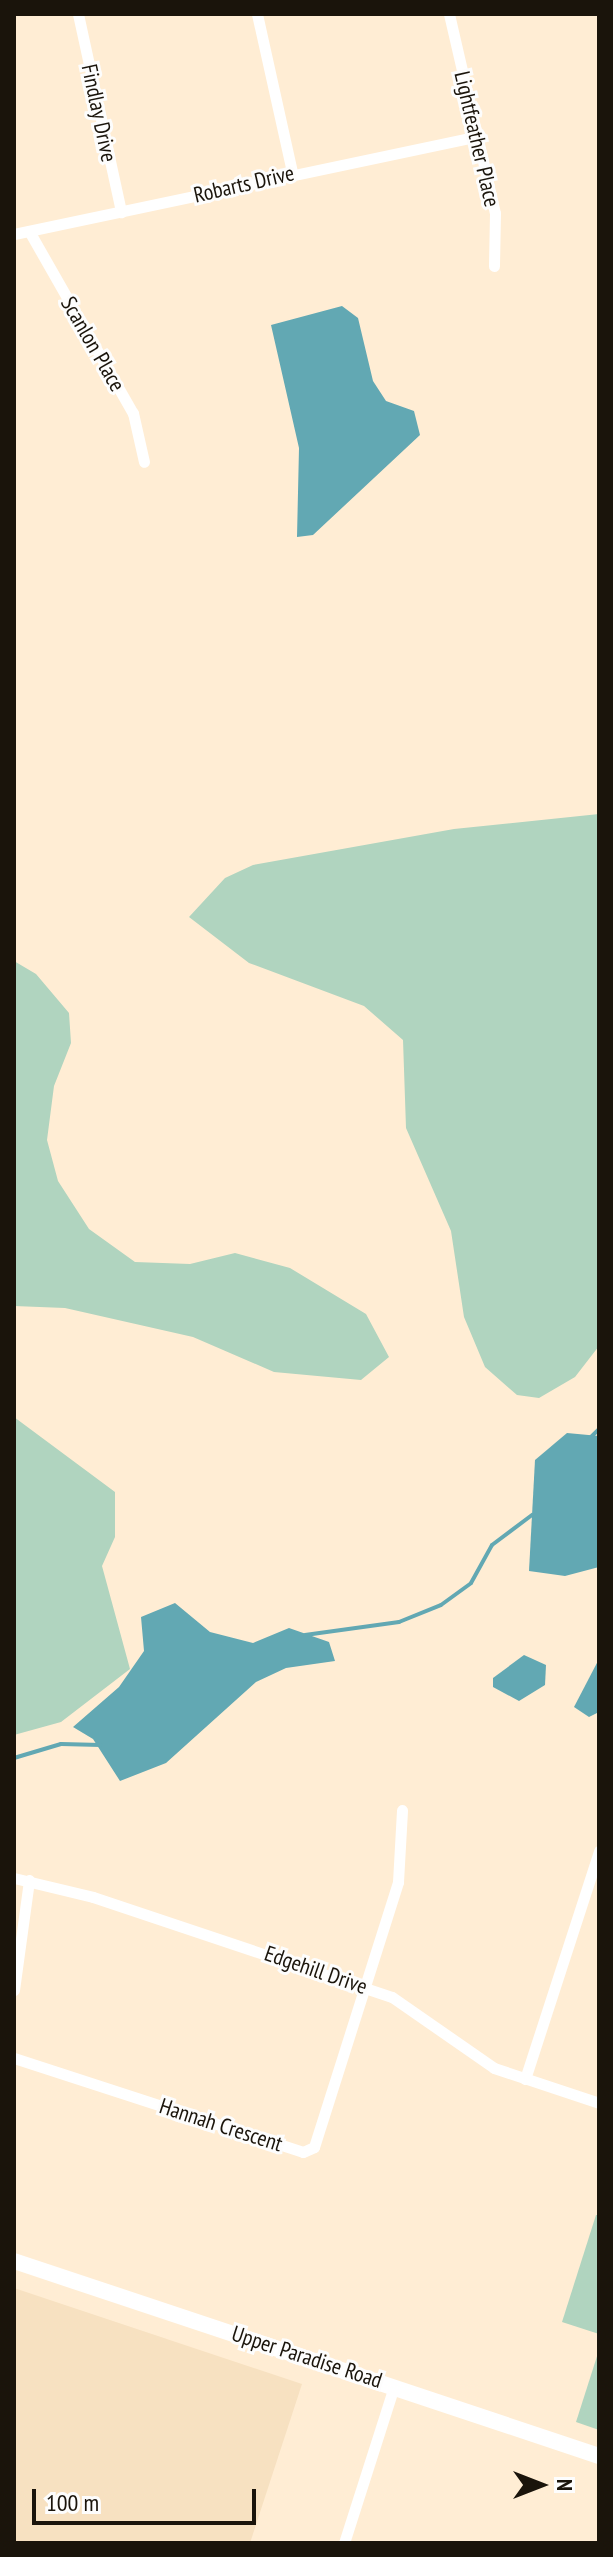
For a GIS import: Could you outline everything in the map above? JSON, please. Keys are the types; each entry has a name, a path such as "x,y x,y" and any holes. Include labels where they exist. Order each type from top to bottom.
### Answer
{"main road":[{"name":"Upper Paradise Road","path":"14,2261 599,2456"}],"street":[{"name":"Findlay Drive","path":"78,14 121,212"},
{"path":"257,14 292,172"},
{"name":"Lightfeather Place","path":"449,14 495,213 494,266"},
{"name":"Robarts Drive","path":"14,234 292,172 475,137"},
{"name":"Scanlon Place","path":"29,231 133,413 144,462"},
{"name":"Hannah Crescent","path":"14,2058 303,2152 314,2147 398,1882 402,1810"},
{"path":"525,2079 599,1851"},
{"name":"Edgehill Drive","path":"14,1878 29,1880 366,1987 412,2009 464,2052 525,2079 599,2103"},
{"path":"14,1990 29,1880"},
{"path":"344,2543 394,2386"}],"shaded area":[{"path":"14,2288 302,2384 250,2543 14,2543"}],"green space":[{"path":"599,814 599,1346 575,1377 539,1398 517,1395 485,1367 464,1317 451,1231 406,1128 403,1040 364,1006 249,963 189,917 225,878 253,865 454,829"},
{"path":"14,961 36,974 69,1013 71,1043 54,1086 47,1140 58,1181 89,1229 135,1262 190,1264 235,1253 290,1268 366,1314 389,1357 361,1380 274,1372 193,1337 65,1308 14,1306"},
{"path":"14,1417 115,1492 115,1537 102,1566 130,1669 61,1722 14,1735"},
{"path":"596,2215 599,2215 599,2334 562,2322"},
{"path":"599,2350 599,2430 576,2422"}],"water":[{"path":"342,306 358,318 373,381 386,401 414,411 420,435 313,535 297,537 299,448 271,325"},
{"path":"567,1433 599,1436 599,1567 565,1576 529,1571 535,1460"},
{"path":"175,1603 210,1632 253,1643 289,1628 329,1642 335,1661 286,1668 256,1682 166,1763 120,1781 93,1739 73,1727 119,1687 144,1651 141,1617"},
{"path":"524,1655 546,1665 545,1685 519,1701 493,1687 493,1678"},
{"path":"599,1659 599,1712 589,1717 574,1707"}],"waterway":[{"path":"590,1438 599,1429"},
{"path":"305,1635 399,1622 441,1605 471,1583 492,1545 532,1515"},
{"path":"14,1758 61,1744 101,1745"}]}
